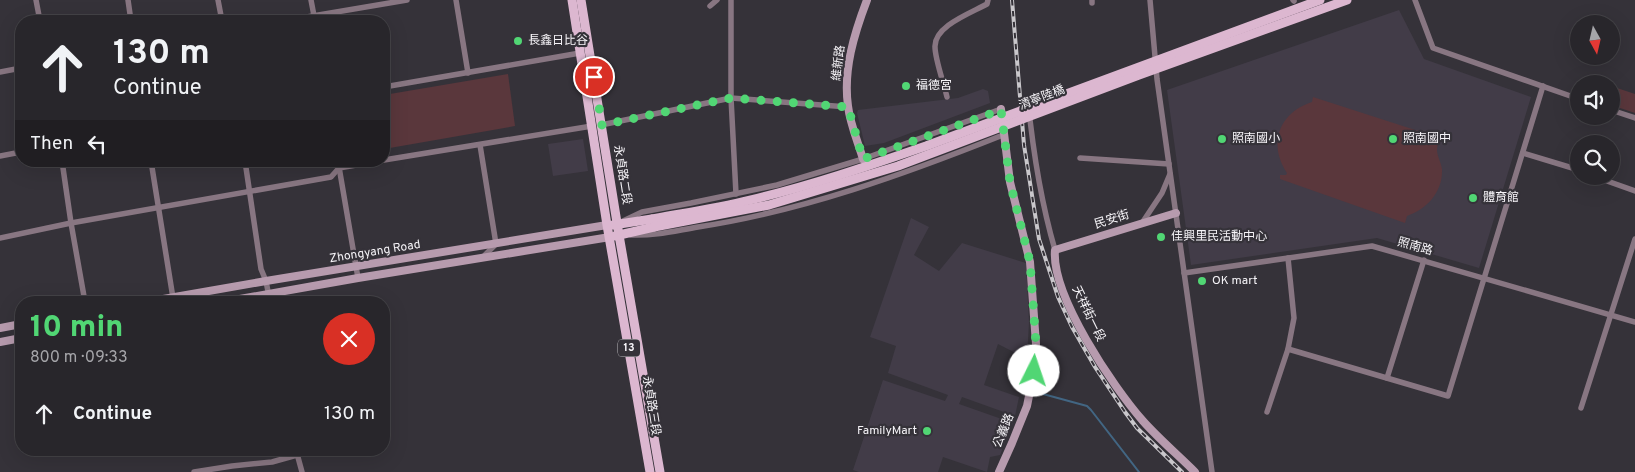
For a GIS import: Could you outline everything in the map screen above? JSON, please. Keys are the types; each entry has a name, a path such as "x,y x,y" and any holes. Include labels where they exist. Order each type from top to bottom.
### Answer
{"main road":[{"name":"永貞路二段","path":"572,0 578,14 597,126 607,225"},
{"name":"永貞路二段","path":"581,0 578,14 580,53 617,224 614,236"},
{"name":"清寧陸橋","path":"653,223 827,180 873,165 1320,0"},
{"name":"清寧陸橋","path":"653,223 769,205 898,166 1139,75 1347,0"},
{"path":"607,225 653,223"},
{"path":"614,236 653,223"},
{"name":"永貞路三段","path":"607,225 614,236 660,472"},
{"name":"永貞路三段","path":"614,236 650,472"}],"street":[{"path":"36,0 39,15"},
{"path":"128,0 130,15"},
{"path":"218,0 221,15"},
{"path":"311,0 313,15"},
{"path":"334,15 407,0"},
{"path":"456,0 468,73"},
{"path":"710,6 717,0"},
{"path":"731,0 731,98 736,194"},
{"name":"維新路","path":"863,159 848,107 848,69 859,20 867,0"},
{"path":"947,97 934,48 936,37 944,28 987,4 988,0"},
{"path":"1150,0 1157,79 1212,472"},
{"path":"1415,0 1433,48 1570,96"},
{"path":"390,86 580,53"},
{"path":"0,72 15,69"},
{"path":"1288,349 1448,396 1543,86"},
{"path":"390,159 597,126 731,98 848,107"},
{"name":"天祥街一段","path":"1028,102 1030,125 1048,226 1055,250 1056,271 1071,311 1122,395 1144,422 1195,472"},
{"path":"614,236 652,236 719,224 800,205 843,192 938,161 1003,135 1001,110 835,168 776,185 642,212 617,224"},
{"path":"1620,113 1635,118"},
{"name":"公義路","path":"999,472 1029,398 1036,344 1032,277 1028,252 1012,190 1003,135"},
{"path":"480,145 496,244 481,258"},
{"path":"0,156 15,153"},
{"path":"1522,153 1570,167"},
{"path":"1080,158 1169,164"},
{"path":"63,167 83,296"},
{"path":"152,167 174,296"},
{"path":"246,167 261,268 269,296"},
{"path":"0,238 71,223 331,177 337,167"},
{"path":"340,167 358,278"},
{"path":"835,168 843,192"},
{"path":"1142,223 1162,193 1170,174"},
{"path":"1618,185 1635,191"},
{"name":"民安街","path":"1055,250 1176,213"},
{"name":"Zhongyang Road","path":"185,296 607,225"},
{"name":"Zhongyang Road","path":"278,296 358,278 614,236"},
{"path":"1581,408 1635,238"},
{"name":"照南路","path":"1184,273 1372,246 1635,322"},
{"path":"1267,412 1288,349 1294,318 1288,258"},
{"path":"1387,378 1424,260"},
{"path":"0,328 15,325"},
{"path":"0,342 15,339"},
{"path":"194,472 272,462 289,456"},
{"path":"298,456 302,472"}],"shaded area":[{"path":"1399,10 1424,59 1531,97 1479,268 1377,238 1191,265 1167,90"},
{"path":"508,74 515,126 390,148 390,94"},
{"path":"983,89 988,91 990,103 884,143 865,146 857,113 858,110 958,98"},
{"path":"1620,89 1635,94 1635,113 1620,108"},
{"path":"1313,97 1440,138 1437,150 1442,177 1437,192 1427,204 1407,216 1405,223 1280,179 1280,175 1286,175 1287,173 1278,152 1280,131 1284,122 1291,114 1300,107 1312,102"},
{"path":"583,139 588,171 553,176 548,144"},
{"path":"911,218 929,227 914,255 939,271 962,243 1026,263 1029,322 1027,359 998,344 984,385 1019,397 1015,416 962,397 959,404 1013,423 1000,455 990,457 987,472 943,457 938,472 859,472 853,470 883,380 945,401 948,395 888,373 896,346 870,337"}],"waterway":[{"path":"1032,391 1087,406 1139,472"}],"railway":[{"path":"1012,0 1024,145 1039,239 1058,297 1072,327 1095,367 1125,412 1137,428 1182,472"}],"place":[{"name":"長鑫日比谷","path":"518,41"},
{"name":"福德宮","path":"906,86"},
{"name":"照南國小","path":"1222,139"},
{"name":"照南國中","path":"1393,139"},
{"name":"體育館","path":"1473,198"},
{"name":"佳興里民活動中心","path":"1161,237"},
{"name":"OK mart","path":"1202,281"},
{"name":"FamilyMart","path":"927,431"}],"route":[{"path":"594,77 602,125 731,98 848,107 863,159 1001,110 1010,182 1030,262 1036,344 1034,371"}]}
